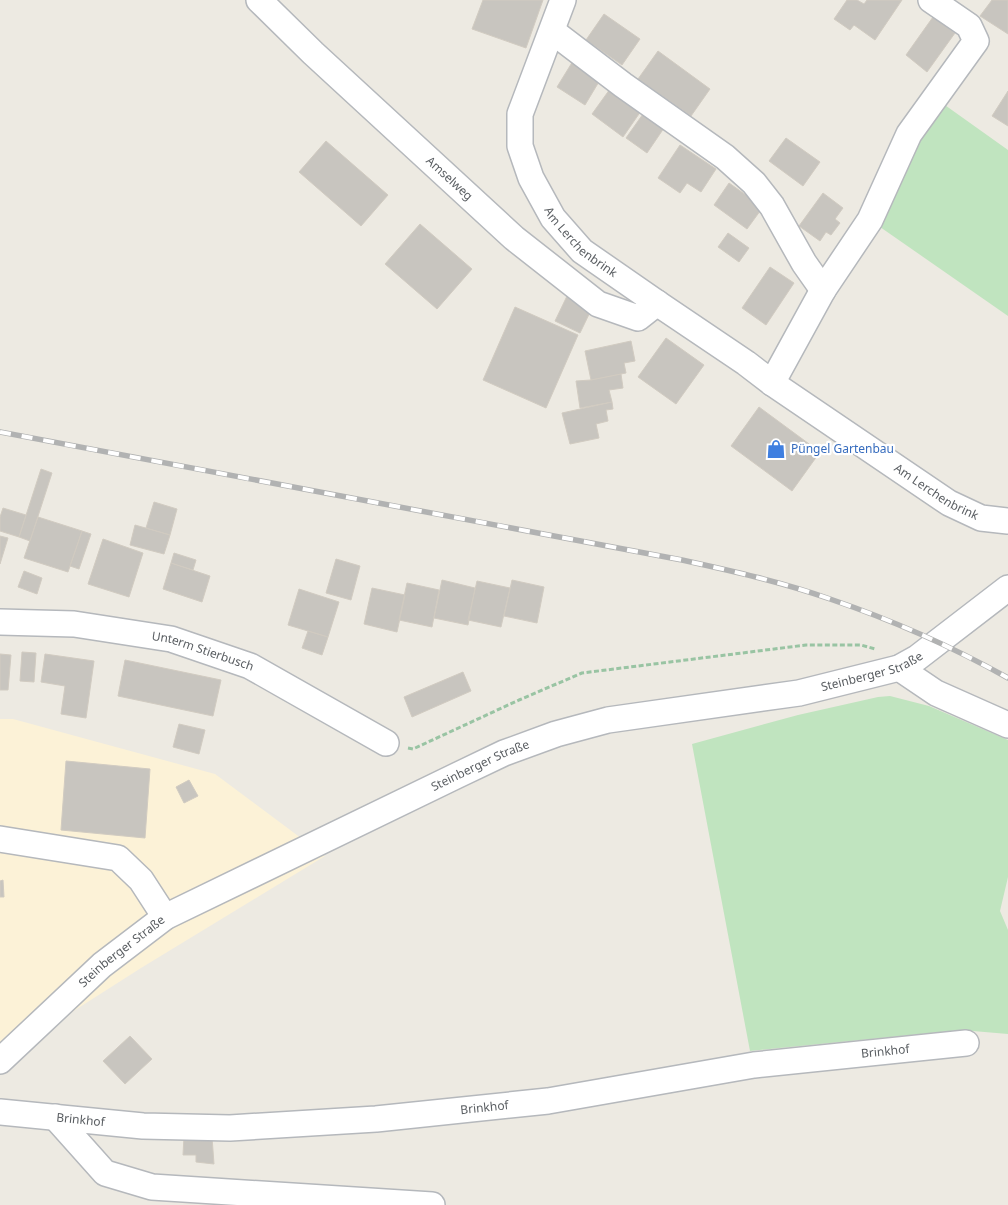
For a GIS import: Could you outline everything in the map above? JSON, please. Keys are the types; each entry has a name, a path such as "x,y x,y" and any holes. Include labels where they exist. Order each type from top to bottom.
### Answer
{"street":[{"name":"Amselweg","path":"259,0 313,53 514,238 598,304 638,318 657,303"},
{"name":"Am Lerchenbrink","path":"563,0 520,114 520,146 531,178 553,218 582,250 772,383 950,502 981,518 1008,521"},
{"path":"772,383 823,290 870,220 909,134 976,42 969,26 931,0"},
{"path":"552,31 623,85 725,157 754,183 772,206 804,262 823,290"},
{"name":"Steinberger Straße","path":"0,1061 102,966 166,917 504,753 556,734 608,720 799,693 899,668 918,658 1008,588"},
{"name":"Unterm Stierbusch","path":"0,622 74,624 171,639 250,666 386,744"},
{"path":"899,668 936,694 1008,726"},
{"path":"0,839 118,858 142,880 166,917"},
{"name":"Brinkhof","path":"0,1112 143,1126 230,1128 376,1119 548,1101 754,1065 966,1043"},
{"path":"55,1117 105,1173 152,1187 432,1205"}],"path":[{"path":"386,744 413,749 582,673 806,645 861,645 880,650"}],"shaded area":[{"path":"0,719 13,719 215,774 325,856 141,968 0,1058"}],"green space":[{"path":"935,98 1008,150 1008,316 870,220"},
{"path":"890,696 929,706 1008,740 1008,877 1000,911 1008,930 1008,1034 961,1030 750,1051 692,744 798,715"}],"building":[{"path":"483,0 543,0 526,48 472,29"},
{"path":"847,0 857,0 864,4 867,0 902,0 875,40 854,25 850,30 834,19"},
{"path":"992,0 1008,0 1008,34 980,16"},
{"path":"604,14 640,39 622,65 586,40"},
{"path":"933,17 955,33 927,72 906,55"},
{"path":"658,51 710,89 691,116 638,79"},
{"path":"573,61 600,80 585,105 557,87"},
{"path":"610,89 641,111 623,137 592,114"},
{"path":"1008,91 1008,126 992,116"},
{"path":"643,114 664,128 647,153 626,138"},
{"path":"786,138 820,162 803,186 769,161"},
{"path":"326,141 388,195 361,226 299,172"},
{"path":"680,145 716,169 701,192 687,183 680,193 658,178"},
{"path":"729,183 763,207 747,229 714,205"},
{"path":"823,193 843,208 835,219 840,223 831,235 826,232 820,241 799,226"},
{"path":"420,224 472,269 437,309 385,264"},
{"path":"728,233 749,248 739,262 718,247"},
{"path":"770,267 794,283 766,325 742,308"},
{"path":"568,294 593,306 580,333 555,321"},
{"path":"515,307 578,335 546,408 483,380"},
{"path":"666,338 704,365 676,404 638,377"},
{"path":"631,341 635,361 624,363 626,373 591,380 585,351"},
{"path":"621,374 623,388 609,390 612,402 580,408 576,381"},
{"path":"612,402 613,409 606,410 608,421 596,424 599,438 570,444 562,413"},
{"name":"Püngel Gartenbau","path":"759,407 820,452 792,491 731,446"},
{"path":"41,469 52,473 30,541 19,537"},
{"path":"154,502 177,509 170,535 146,528"},
{"path":"3,508 26,515 19,537 0,531 0,517"},
{"path":"38,517 82,531 68,572 24,558"},
{"path":"135,525 170,535 164,554 130,545"},
{"path":"82,531 91,534 79,569 70,566"},
{"path":"0,536 8,538 0,564"},
{"path":"103,539 143,553 129,597 88,584"},
{"path":"174,553 196,560 193,570 171,563"},
{"path":"336,559 360,566 351,600 326,593"},
{"path":"171,563 210,576 202,602 163,589"},
{"path":"24,571 42,578 37,594 18,587"},
{"path":"442,580 475,588 468,625 434,618"},
{"path":"512,580 544,587 537,623 504,616"},
{"path":"477,581 510,588 501,627 468,620"},
{"path":"407,583 439,590 432,627 399,620"},
{"path":"372,588 405,595 397,632 364,624"},
{"path":"299,589 339,602 328,637 288,625"},
{"path":"308,631 328,637 322,655 302,648"},
{"path":"22,652 36,653 34,682 20,681"},
{"path":"0,654 11,655 8,690 0,690"},
{"path":"45,654 94,661 86,718 61,714 65,686 41,682"},
{"path":"125,660 221,680 213,716 118,696"},
{"path":"463,672 471,691 412,717 404,697"},
{"path":"179,724 205,730 199,754 173,747"},
{"path":"66,761 150,769 145,838 61,830"},
{"path":"189,780 198,796 184,803 176,787"},
{"path":"3,880 4,897 0,897 0,881"},
{"path":"130,1036 152,1059 125,1084 103,1061"},
{"path":"184,1136 212,1137 214,1164 196,1162 196,1155 183,1155"}],"railway":[{"path":"0,432 682,560 775,582 853,607 921,634 1008,678"}],"place":[{"name":"Püngel Gartenbau","path":"776,449"}]}
